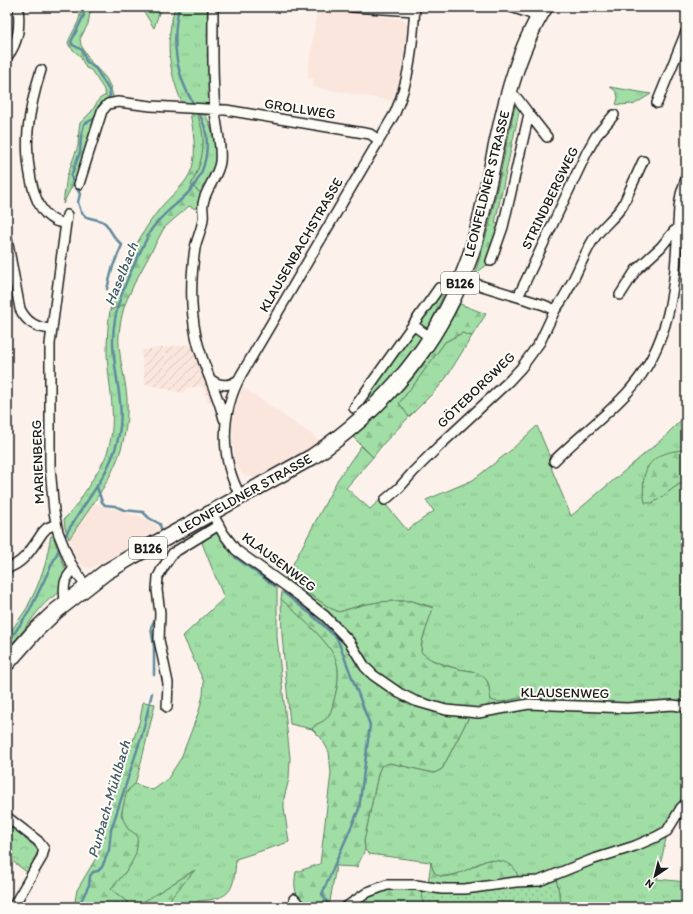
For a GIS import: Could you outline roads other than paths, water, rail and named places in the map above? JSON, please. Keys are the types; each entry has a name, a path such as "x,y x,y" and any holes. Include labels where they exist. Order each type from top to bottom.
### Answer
{"main road":[{"name":"LEONFELDNER STRASSE","path":"7,663 36,630 65,603 86,587 117,565 215,519 241,497 312,457 354,426 377,405 409,369 431,338 442,319 462,277 475,241 483,210 509,93 521,55 541,13"}],"street":[{"path":"7,57 18,36 18,7"},
{"path":"213,7 215,110 219,139 219,163 215,178 204,199 203,219 196,248 192,281 192,301 196,335 200,351 225,421"},
{"path":"352,7 415,9"},
{"path":"511,7 528,13 541,13"},
{"name":"KLAUSENBACHSTRASSE","path":"241,497 229,471 226,453 225,421 238,380 395,113 406,81 412,51 415,9"},
{"path":"657,103 686,32"},
{"name":"MARIENBERG","path":"41,70 35,89 30,116 27,156 34,191 42,209 53,220 66,219 52,329 50,368 50,467 52,497 57,528 67,555 86,587"},
{"name":"LEONFELDNER STRASSE","path":"509,93 517,98 547,137"},
{"name":"GROLLWEG","path":"79,184 102,111 108,104 118,102 226,110 370,134 379,140"},
{"name":"LEONFELDNER STRASSE","path":"491,261 503,227 529,114"},
{"name":"STRINDBERGWEG","path":"518,297 587,152 596,136 614,115"},
{"name":"GÖTEBORGWEG","path":"385,500 521,368 540,342 555,310 568,291 589,247 623,205 643,161"},
{"path":"554,462 628,392 656,350 666,325 670,307 681,194 686,178"},
{"path":"620,295 636,270 661,247 674,230 678,231"},
{"path":"7,239 20,309 23,316 36,326 52,329"},
{"path":"462,277 479,285 544,305 555,310"},
{"path":"354,408 439,288"},
{"path":"412,325 431,338"},
{"path":"210,379 215,383 222,385 229,385 238,380"},
{"path":"167,706 168,683 159,640 160,609 157,590 158,577 168,560 215,519"},
{"name":"KLAUSENWEG","path":"215,519 236,550 301,597 334,625 349,641 365,667 373,675 399,693 419,703 446,710 478,713 529,704 627,708 666,706 686,707"},
{"path":"7,568 15,566 20,561 47,528 57,528"},
{"path":"65,603 64,589 67,577 74,569"},
{"path":"346,907 368,892 387,885 416,885 459,890 539,881 591,860 635,846 656,837 667,831 681,808 686,803"},
{"path":"7,818 38,840 44,849 42,857 13,907"},
{"path":"294,900 301,907"}],"waterway":[{"path":"82,7 84,15 71,42 73,45 82,50 86,61 96,69 109,90 110,95 108,99 99,106 98,112"},
{"name":"Haselbach","path":"179,7 175,33 176,58 183,83 195,106"},
{"name":"Haselbach","path":"64,538 103,476 115,449 119,434 121,411 113,341 117,312 126,284 151,230 159,220 186,195 193,186 204,166 207,143 206,132 197,110"},
{"path":"96,116 84,124 80,152 71,176 80,194 78,202 81,212 86,217 102,221 106,224 115,238 122,245 113,266 107,289"},
{"name":"Purbach-Mühlbach","path":"97,487 102,502 105,505 115,506 124,510 143,512 149,518 160,524 161,529"},
{"name":"Haselbach","path":"7,644 30,610 61,545"},
{"name":"Purbach-Mühlbach","path":"164,550 167,557"},
{"path":"235,557 275,586"},
{"name":"Purbach-Mühlbach","path":"161,581 169,566"},
{"path":"284,593 312,615 337,638 370,725 359,809 322,894 330,907"},
{"name":"Purbach-Mühlbach","path":"154,675 154,647 151,627 156,617"},
{"name":"Purbach-Mühlbach","path":"80,907 89,885 90,876 93,872 98,871 102,867 109,850 111,830 142,735 152,693"}]}
